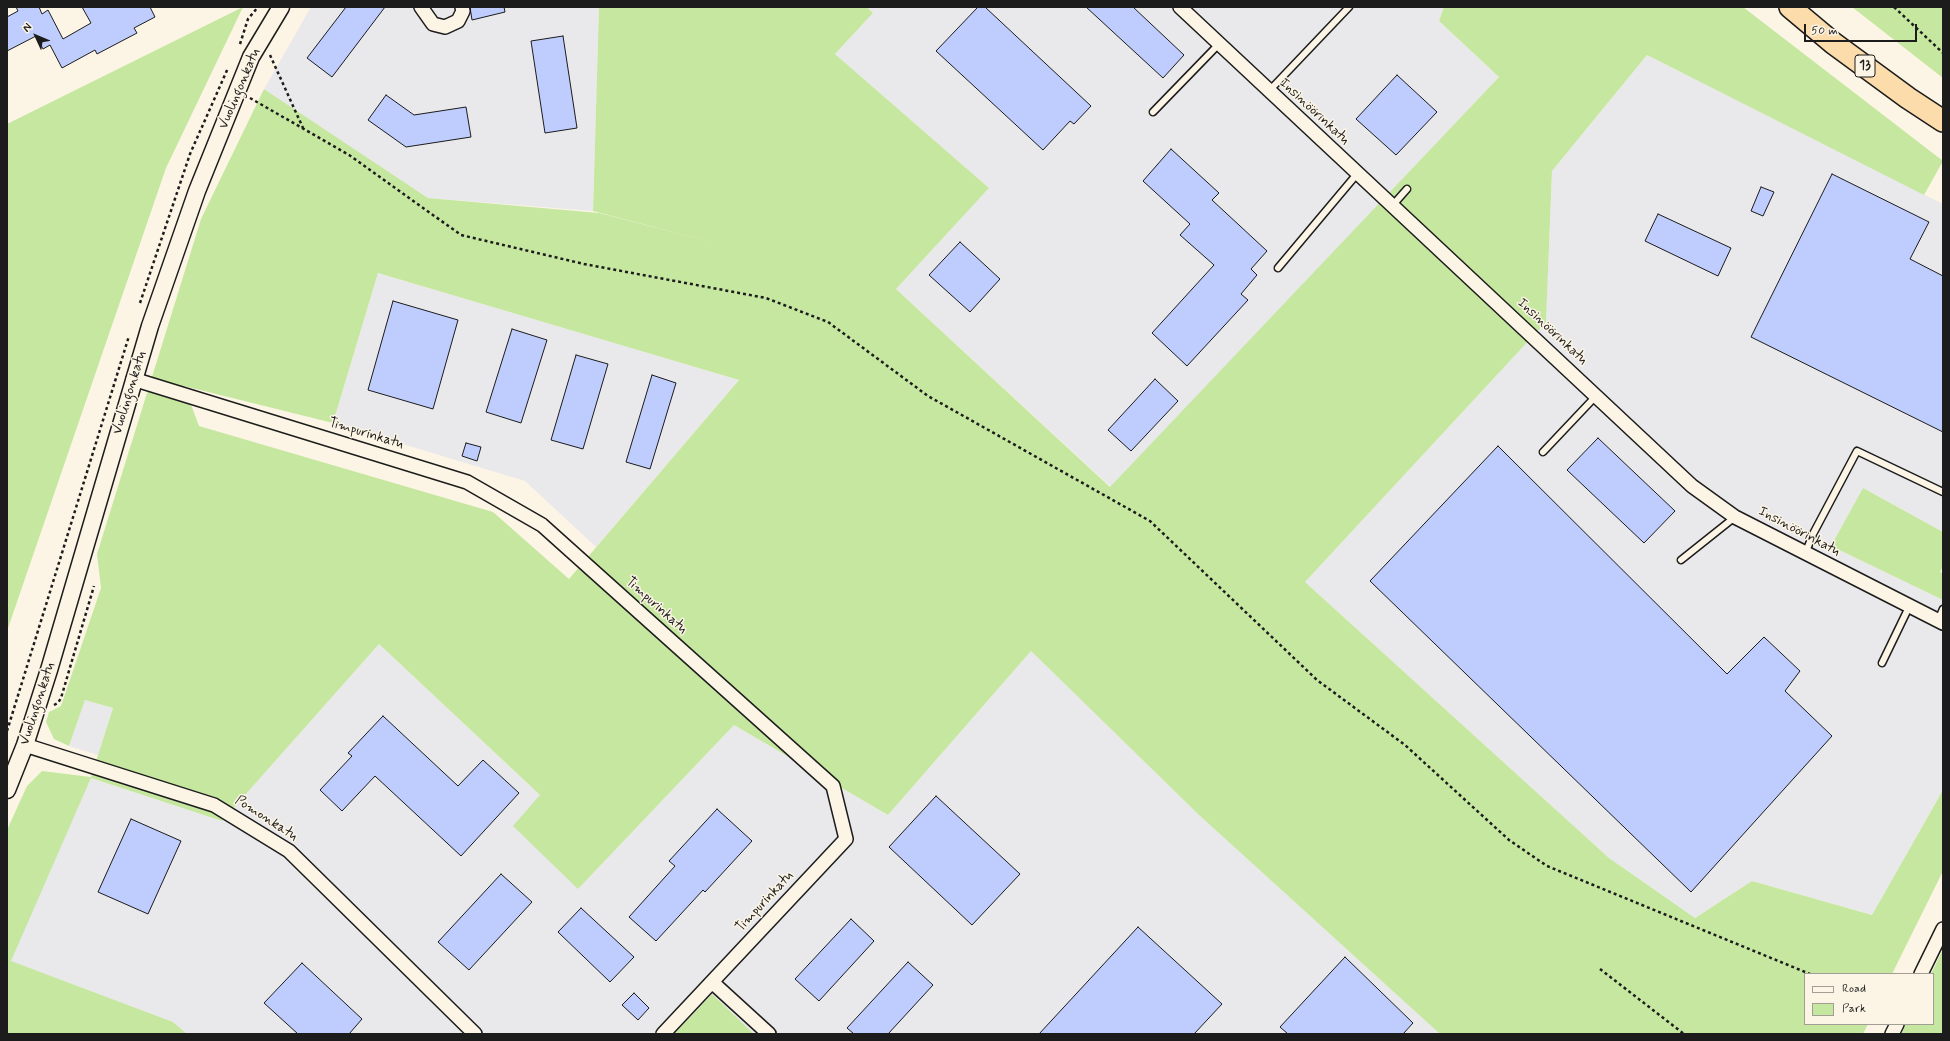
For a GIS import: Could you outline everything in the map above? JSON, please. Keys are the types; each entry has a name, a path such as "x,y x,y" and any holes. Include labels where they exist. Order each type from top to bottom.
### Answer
{"highway":[{"name":"13","path":"1790,7 1833,43 1908,98 1943,121"}],"street":[{"name":"Vuolingonkatu","path":"7,790 25,745 49,670 150,326 197,191 251,57 281,7"},
{"path":"421,7 433,24 445,27 458,21 463,10 462,7"},
{"name":"Insinöörinkatu","path":"1180,7 1692,486 1735,517 1805,554 1909,607 1942,618"},
{"name":"Timpurinkatu","path":"133,380 467,482 542,525 833,786 846,839 663,1034"},
{"name":"Pomonkatu","path":"25,745 214,805 289,851 475,1034"},
{"path":"1921,973 1943,929"},
{"path":"712,982 769,1034"},
{"path":"1892,1034 1896,1025"}],"lane":[{"path":"1270,91 1349,7"},
{"path":"1153,112 1219,44"},
{"path":"1278,268 1357,174"},
{"path":"1392,206 1407,189"},
{"path":"1542,452 1596,396"},
{"path":"1805,554 1813,534 1857,451 1943,492"},
{"path":"1682,560 1735,517"},
{"path":"1882,663 1909,607"}],"path":[{"path":"1894,7 1943,53"},
{"path":"262,38 304,129"},
{"path":"220,86 238,91 348,155 461,235 584,264 766,298 828,322 928,396 1150,521 1317,680 1405,745 1509,840 1547,866 1808,973"},
{"path":"1600,969 1684,1034"}],"shaded area":[{"path":"311,7 599,7 593,211 428,198 264,89"},
{"path":"867,7 1444,7 1439,21 1499,77 1111,487 896,289 989,188 835,54 873,13"},
{"path":"1647,55 1943,204 1943,532 1863,488 1831,546 1943,600 1943,790 1872,915 1752,881 1695,918 1609,858 1305,582 1546,322 1552,171"},
{"path":"378,273 739,380 596,547 525,481 333,423"},
{"path":"379,644 540,795 578,889 734,725 888,815 1031,651 1199,815 1440,1034 754,1034 712,994 674,1034 187,1034 173,1022 10,961 91,778 222,821"},
{"path":"85,700 113,708 98,755 69,746"}],"green space":[{"path":"243,7 166,168 7,631 7,124"},
{"path":"599,7 867,7 873,13 835,54 989,188 896,289 1110,487 1499,77 1439,21 1444,7 1743,7 1943,161 1924,195 1647,55 1552,171 1546,322 1305,582 1609,858 1695,918 1752,881 1872,915 1943,790 1943,871 1892,973 1804,973 1804,1025 1868,1025 1863,1034 1440,1034 1199,815 1031,651 888,815 734,725 578,889 513,826 540,795 379,644 222,821 91,778 11,961 173,1022 187,1034 7,1034 7,830 27,786 42,771 91,777 113,708 85,700 69,746 54,739 46,722 49,712 61,706 101,588 97,554 201,219 264,89 428,198 599,213 719,244 593,211","holes":["378,273 739,380 569,579 493,512 199,426 184,386 333,423"]},
{"path":"1852,7 1943,7 1943,78"},
{"path":"1863,488 1943,532 1943,566 1940,572 1943,574 1943,600 1831,546"},
{"path":"1943,949 1943,1034 1901,1034 1906,1025 1934,1025 1934,973 1931,973"},
{"path":"712,994 754,1034 674,1034"}],"building":[{"path":"16,7 39,7 42,14 48,10 63,39 91,23 82,7 150,7 155,17 134,28 137,33 97,54 95,50 62,68 50,45 43,49 36,36 7,51 7,17 18,11"},
{"path":"346,7 385,7 332,77 307,58"},
{"path":"470,7 504,7 505,12 472,20"},
{"path":"978,7 985,7 1091,106 1074,124 1070,121 1043,150 936,51"},
{"path":"1086,7 1133,7 1184,55 1163,78"},
{"path":"563,36 577,128 545,133 531,41"},
{"path":"1397,75 1437,112 1396,155 1356,119"},
{"path":"386,95 414,115 466,107 471,137 406,147 368,120"},
{"path":"1171,149 1219,193 1212,200 1267,251 1251,269 1257,275 1241,294 1248,300 1187,366 1152,333 1214,265 1180,235 1190,224 1143,181"},
{"path":"1832,174 1929,222 1910,259 1943,276 1943,432 1751,337"},
{"path":"1761,187 1774,192 1763,216 1751,211"},
{"path":"1658,214 1731,248 1718,276 1645,241"},
{"path":"960,242 1000,279 970,312 929,275"},
{"path":"393,301 458,320 433,409 368,390"},
{"path":"512,329 547,340 521,423 486,412"},
{"path":"576,355 608,364 583,449 551,440"},
{"path":"652,375 676,383 650,469 626,462"},
{"path":"1155,379 1178,401 1131,451 1108,430"},
{"path":"1598,438 1675,511 1644,543 1567,470"},
{"path":"466,443 481,447 477,461 462,456"},
{"path":"1498,446 1727,674 1764,637 1800,671 1785,691 1832,736 1691,892 1370,581"},
{"path":"383,716 458,786 483,760 519,793 461,856 375,776 342,811 320,790 352,756 348,753"},
{"path":"936,796 1020,874 972,925 889,847"},
{"path":"717,809 752,841 705,892 703,890 656,941 629,917 675,866 669,861"},
{"path":"131,819 181,841 148,914 98,892"},
{"path":"501,874 532,902 469,970 438,942"},
{"path":"581,908 634,957 610,982 558,932"},
{"path":"851,919 874,941 819,1001 795,979"},
{"path":"1138,927 1222,1004 1194,1034 1039,1034"},
{"path":"1345,957 1413,1023 1403,1034 1288,1034 1280,1027"},
{"path":"908,962 933,985 888,1034 854,1034 847,1028"},
{"path":"302,963 362,1019 349,1034 298,1034 264,1003"},
{"path":"634,993 649,1008 638,1020 622,1005"}]}
